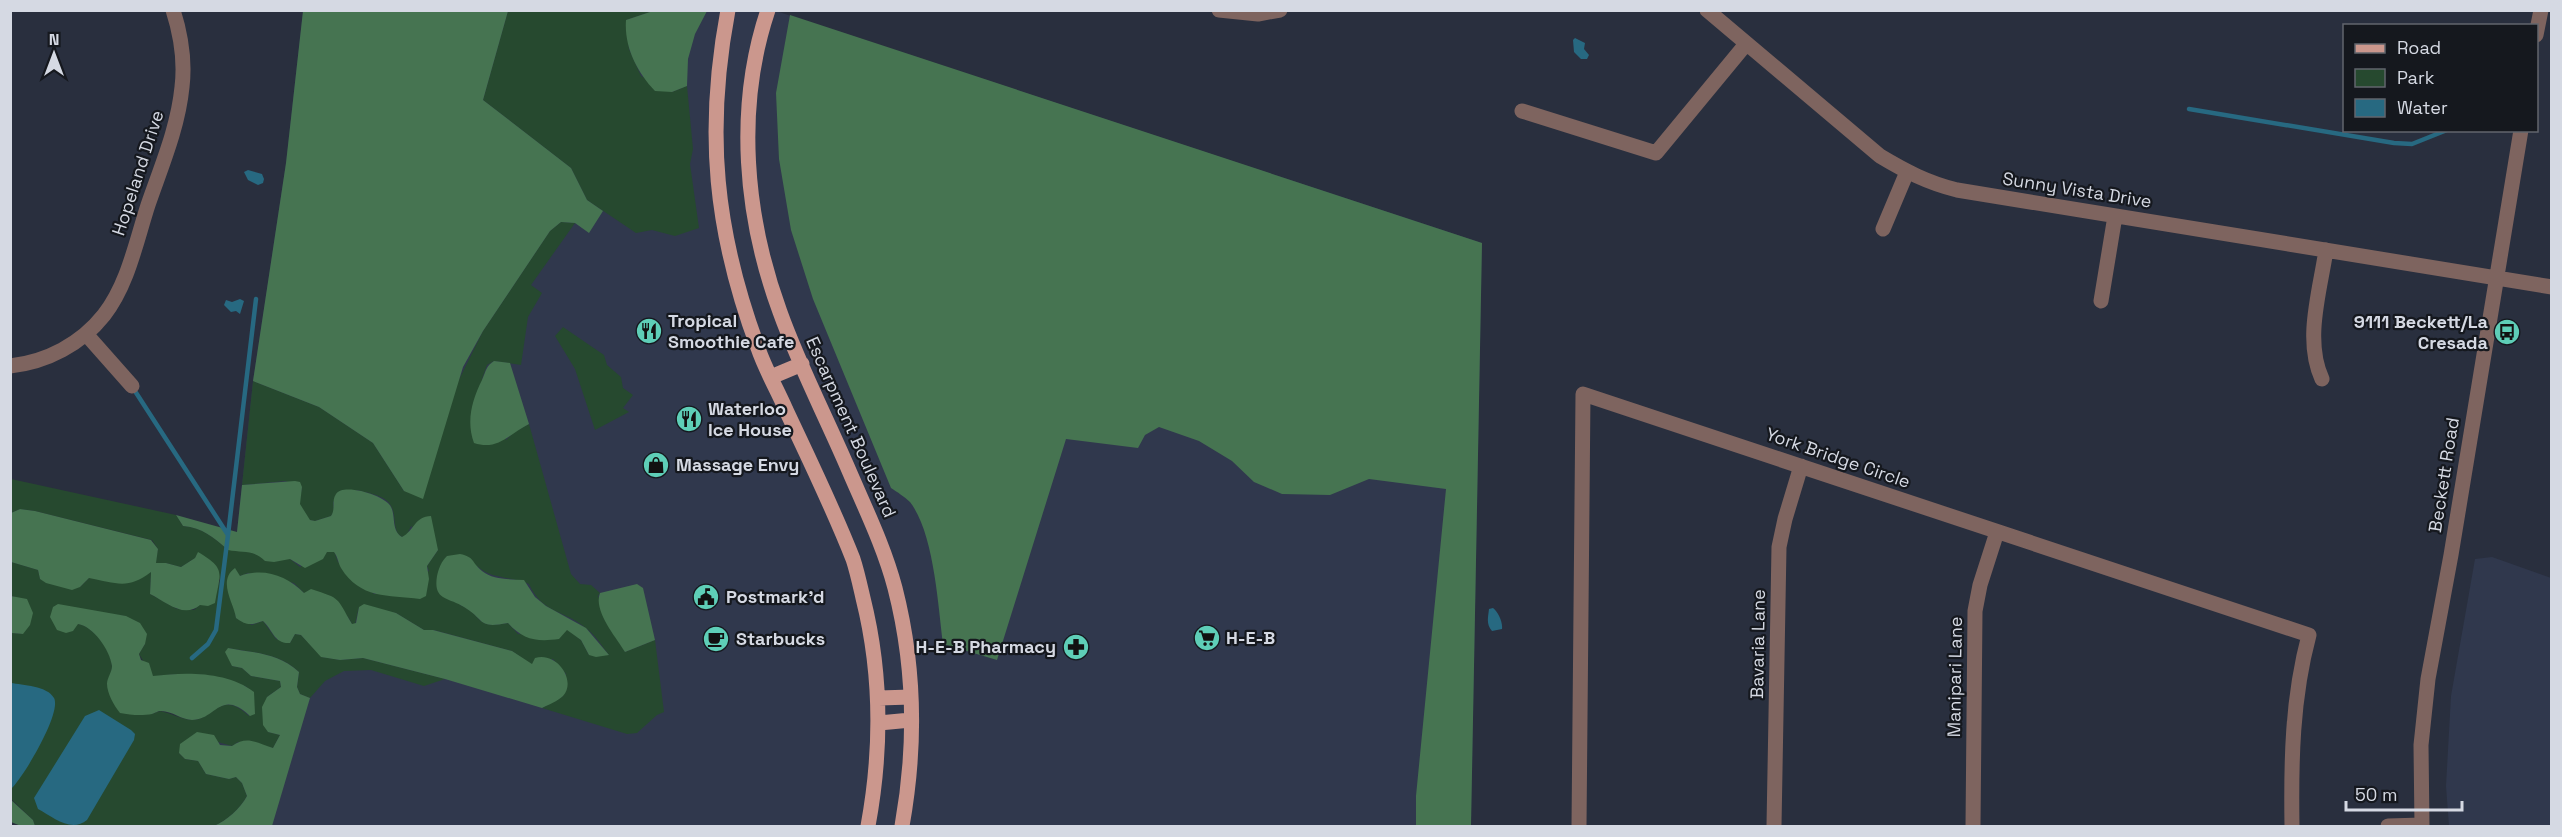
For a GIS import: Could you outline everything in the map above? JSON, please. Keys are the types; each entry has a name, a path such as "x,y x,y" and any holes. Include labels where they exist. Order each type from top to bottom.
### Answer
{"main road":[{"path":"728,10 717,76 715,111 715,149 721,219 758,349 854,561 870,626 879,698 879,753 868,826"},
{"name":"Escarpment Boulevard","path":"768,10 757,42 751,82 748,124 753,213 765,267 780,313 880,544 903,624 911,696 911,720 908,783 902,826"},
{"path":"771,377 802,364"},
{"path":"879,698 911,696"},
{"path":"879,723 911,720"}],"street":[{"name":"Hopeland Drive","path":"10,366 53,354 86,334 104,314 120,289 175,123 182,87 183,59 173,10"},
{"path":"1219,10 1258,14 1280,10"},
{"name":"Sunny Vista Drive","path":"1707,10 1880,156 1906,172 1957,190 2552,287"},
{"path":"2538,25 2541,10"},
{"path":"1522,111 1656,153 1746,45"},
{"name":"Beckett Road","path":"2422,826 2421,745 2428,679 2451,555 2521,132"},
{"path":"1883,230 1906,172"},
{"path":"2101,301 2115,216"},
{"path":"2322,379 2315,363 2313,340 2326,250"},
{"path":"86,334 132,386"},
{"name":"York Bridge Circle","path":"1579,826 1583,394 2309,635 2302,659 2294,725 2292,826"},
{"name":"Bavaria Lane","path":"1774,826 1779,547 1801,466"},
{"name":"Manipari Lane","path":"1973,826 1975,611 1980,585 1997,532"},
{"path":"2388,826 2422,826"}],"shaded area":[{"path":"303,11 776,11 1482,243 1471,826 195,826 237,532 253,381 286,163"},
{"path":"2492,557 2551,578 2551,826 2449,826 2446,786 2451,696 2475,559"}],"green space":[{"path":"303,11 508,11 483,100 571,168 587,200 603,211 589,233 575,223 561,222 550,231 483,331 463,367 423,499 404,491 373,443 319,407 253,381 286,163"},
{"path":"508,11 653,11 626,20 629,49 641,76 672,92 687,86 693,149 690,164 699,228 675,236 652,230 636,233 587,200 571,168 483,100"},
{"path":"653,11 707,11 695,34 688,59 687,86 672,92 655,91 637,67 627,40 626,20"},
{"path":"790,15 1482,243 1471,826 1416,826 1416,796 1446,489 1369,479 1330,495 1282,494 1254,482 1232,461 1199,441 1159,427 1145,435 1138,448 1066,439 997,660 943,644 934,570 925,532 910,502 891,488 813,299 791,230 779,159 776,93"},
{"path":"561,222 575,223 531,285 542,293 528,317 521,365 494,361 487,365 482,379 506,440 514,432 529,424 571,574 580,584 591,585 600,593 598,596 625,652 655,640 664,712 657,715 637,733 627,734 542,708 563,696 566,674 553,659 532,665 512,651 434,630 424,630 396,613 359,607 355,624 352,624 348,617 304,593 294,583 248,573 240,576 234,604 236,618 252,625 263,621 276,639 290,643 295,634 301,635 322,657 340,660 363,658 445,679 424,686 371,670 344,671 325,681 310,698 300,694 297,687 299,672 291,665 265,654 228,648 232,666 242,668 251,676 280,681 281,687 267,697 268,732 280,735 273,748 238,742 232,746 193,735 179,753 185,759 198,761 206,774 229,779 236,777 242,783 247,796 233,814 214,826 35,826 33,820 11,799 11,633 23,634 14,596 11,596 11,562 38,570 40,579 80,587 89,578 151,571 150,594 177,609 194,610 217,589 220,580 198,553 195,558 181,567 166,563 155,564 158,549 152,540 35,511 20,509 11,513 11,479 176,515 183,526 202,531 228,550 246,550 260,556 290,559 300,567 327,552 334,551 338,562 374,594 383,594 429,571 427,566 438,550 411,526 407,535 402,537 398,534 394,512 389,502 376,495 357,490 333,502 334,511 331,516 315,521 309,520 299,504 302,487 285,481 242,485 253,381 319,407 373,443 404,491 483,331 550,231","holes":["477,566 489,574 529,584 548,607 587,629 609,655 589,655 581,640 567,629 561,635 518,634 508,623 497,625 484,623 460,605","96,612 125,616 145,644 139,654 153,677 177,674 201,675 224,679 247,687 249,716 231,705 224,705 206,716 191,720 160,711 152,714 107,685 112,667 109,654 101,640 90,629 78,624"]},
{"path":"563,327 604,355 607,365 621,377 623,388 633,395 623,408 629,412 595,430 575,369 555,336"},
{"path":"494,361 510,363 529,424 497,443 482,445 474,443 470,427 471,411 486,369"},
{"path":"300,482 302,487 300,504 310,520 315,521 331,516 336,494 347,489 374,495 388,503 396,531 402,537 421,518 431,516 438,550 427,566 429,579 426,596 420,599 386,596 366,590 349,578 341,568 334,552 327,552 323,559 305,568 290,559 265,561 252,553 228,550 202,531 183,526 176,515 237,532 242,485"},
{"path":"20,509 151,540 158,549 156,563 181,567 195,558 198,552 214,563 219,573 215,603 208,606 200,605 188,610 175,608 150,594 151,572 143,578 122,584 89,578 80,587 72,590 46,583 40,579 38,570 11,562 11,513"},
{"path":"460,554 471,558 486,574 524,580 535,597 546,606 586,628 609,655 596,657 589,655 581,640 567,630 559,639 537,640 519,633 508,623 486,624 464,607 443,597 437,590 436,584 439,568 447,556"},
{"path":"235,568 240,576 258,572 275,575 290,582 304,593 311,589 333,597 352,624 356,623 359,607 364,604 396,613 424,630 433,630 512,651 532,664 535,658 551,659 563,669 568,683 567,690 561,698 542,708 445,679 363,658 340,660 321,657 301,635 295,634 290,643 285,643 277,639 263,621 249,624 236,618 227,586 227,579"},
{"path":"637,584 643,588 655,640 625,652 602,616 600,593"},
{"path":"11,596 27,599 33,613 30,625 23,634 11,633"},
{"path":"58,604 126,616 140,623 147,634 145,644 139,654 141,660 149,663 153,676 192,674 231,680 254,692 255,714 250,716 232,705 225,705 200,719 192,720 165,711 144,715 120,713 107,688 112,666 104,646 95,634 84,626 78,624 73,631 66,633 57,630 50,617 53,607"},
{"path":"228,648 265,654 291,665 299,672 297,687 300,694 310,698 272,826 214,826 233,814 244,801 247,796 242,783 236,777 229,779 206,774 198,761 185,759 179,753 180,744 197,732 214,735 220,745 232,746 247,740 273,748 280,735 268,732 263,725 262,707 267,697 281,687 280,681 251,676 242,668 232,666 225,652"},
{"path":"10,799 33,820 35,826 21,826 11,822"}],"water":[{"path":"1575,38 1585,43 1584,49 1589,55 1587,59 1581,59 1574,52 1573,40"},
{"path":"248,170 262,174 263,183 258,185 248,180 244,172"},
{"path":"240,299 244,301 240,314 236,311 231,312 224,305 226,300 232,302"},
{"path":"1493,608 1500,617 1502,629 1492,631 1488,618 1489,609"},
{"path":"11,683 46,691 54,698 55,706 40,745 11,789"},
{"path":"99,710 131,730 135,734 134,740 87,820 81,824 68,824 38,809 34,798 85,716"}],"waterway":[{"path":"2189,109 2394,143 2412,144 2442,132"},
{"path":"228,535 256,299"},
{"path":"133,388 228,535 216,630 208,644 192,658"}],"place":[{"name":"Tropical Smoothie Cafe","path":"649,331"},
{"name":"9111 Beckett/La Cresada","path":"2507,332"},
{"name":"Waterloo Ice House","path":"689,419"},
{"name":"Massage Envy","path":"656,465"},
{"name":"Postmark'd","path":"706,597"},
{"name":"H-E-B","path":"1207,638"},
{"name":"Starbucks","path":"716,639"},
{"name":"H-E-B Pharmacy","path":"1076,647"}]}
